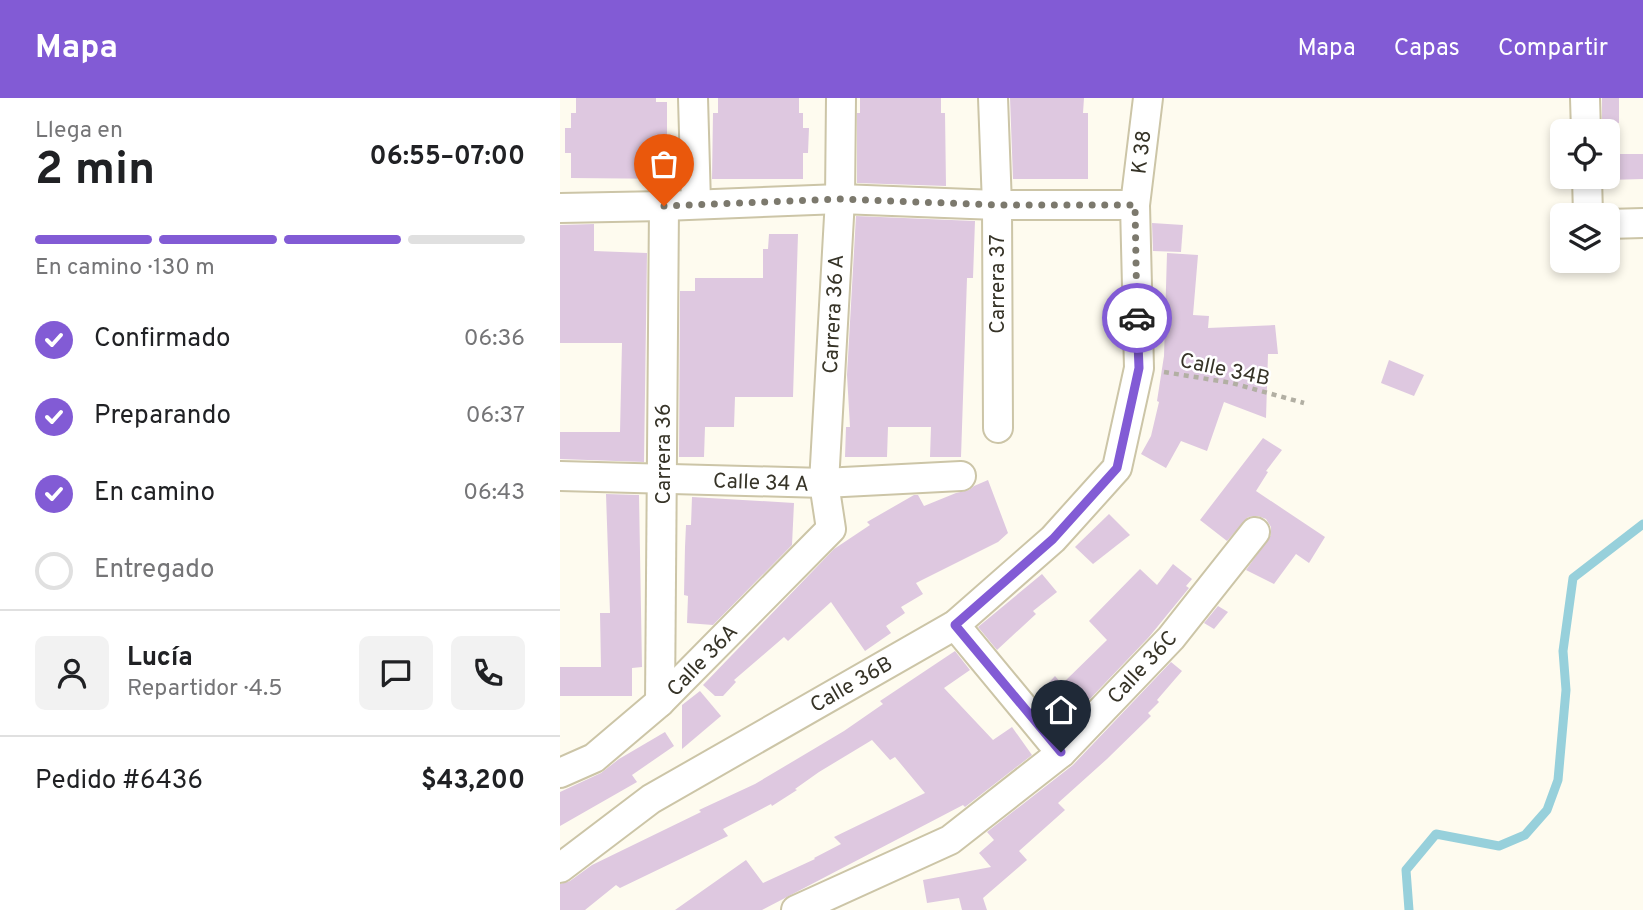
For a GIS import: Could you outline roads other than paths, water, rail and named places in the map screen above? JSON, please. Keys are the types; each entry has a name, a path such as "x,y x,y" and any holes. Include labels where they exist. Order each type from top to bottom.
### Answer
{"street":[{"path":"693,98 696,203"},
{"name":"Carrera 36 A","path":"831,529 824,483 839,199 841,98"},
{"name":"Carrera 37","path":"993,98 997,205 998,428"},
{"name":"K 38","path":"1117,468 1139,368 1135,205 1148,98"},
{"path":"1585,98 1586,119"},
{"path":"560,208 839,199 997,205 1135,205"},
{"name":"Carrera 36","path":"660,702 664,206"},
{"path":"1620,224 1643,223"},
{"name":"Calle 36B","path":"560,868 650,799 955,625 1053,539 1117,468"},
{"name":"Calle 34 A","path":"560,476 824,483 961,476"},
{"name":"Calle 36A","path":"560,773 593,758 660,702 831,529"},
{"name":"Calle 36C","path":"796,910 950,840 1061,752 1171,638 1255,532"},
{"path":"955,625 1061,752"}],"waterway":[{"path":"1409,910 1406,870 1436,834 1499,846 1525,835 1547,810 1558,780 1566,690 1563,651 1573,578 1643,524"}]}
